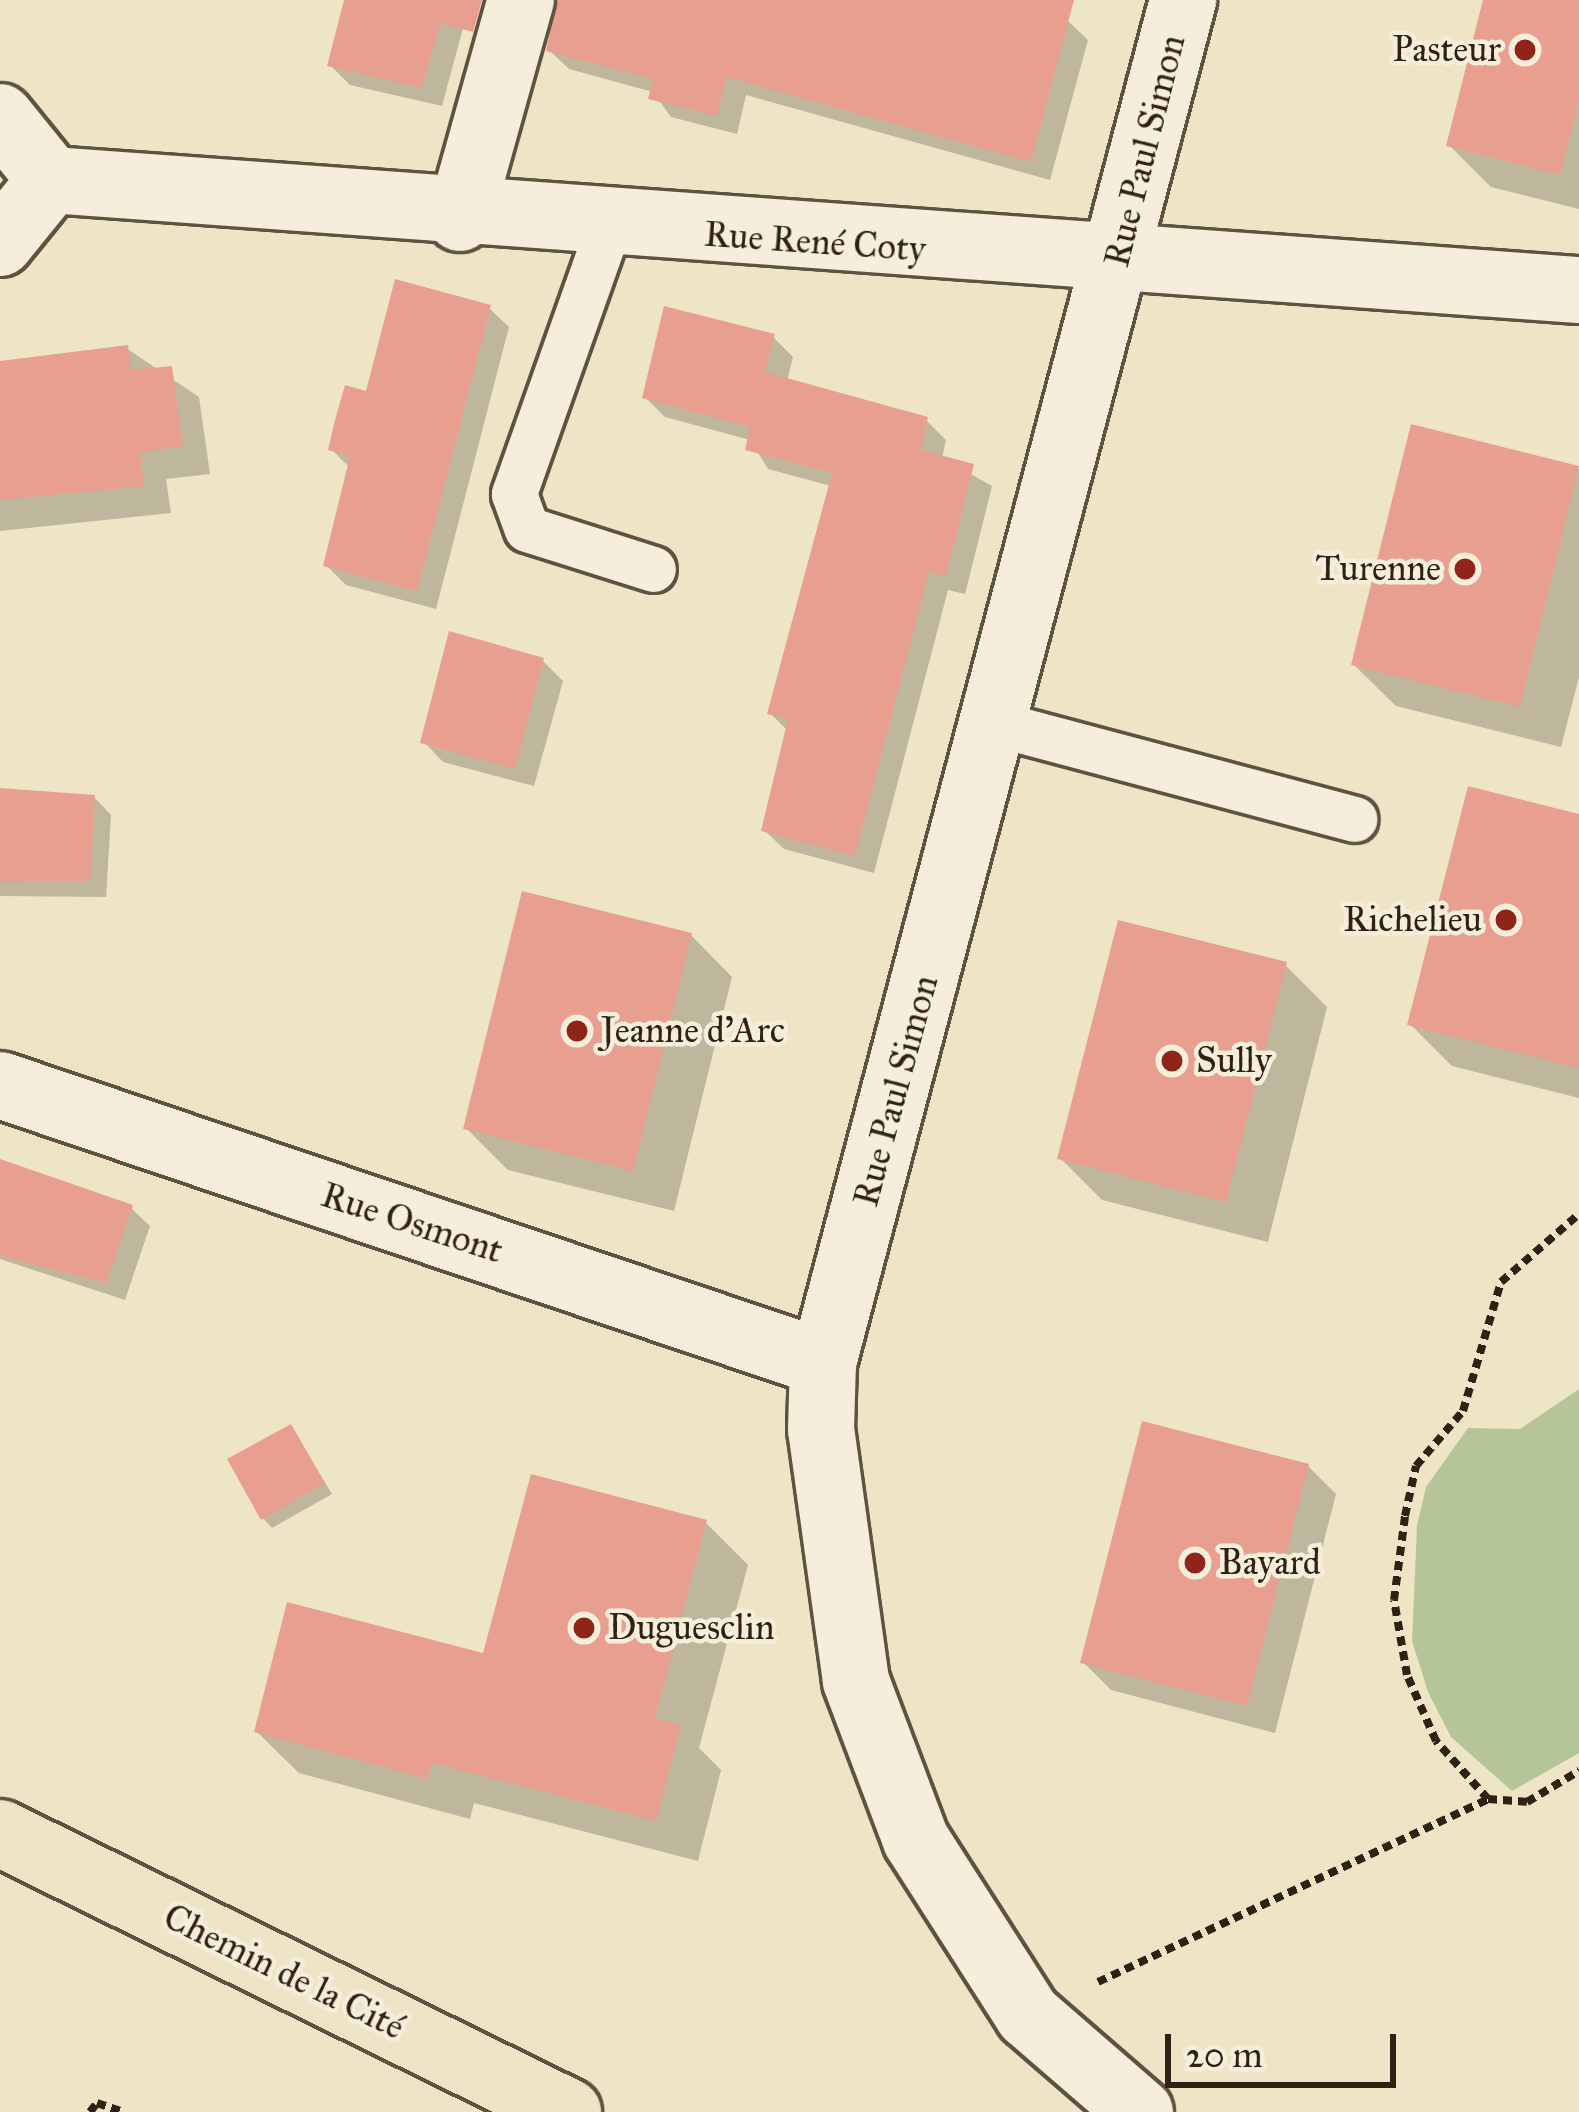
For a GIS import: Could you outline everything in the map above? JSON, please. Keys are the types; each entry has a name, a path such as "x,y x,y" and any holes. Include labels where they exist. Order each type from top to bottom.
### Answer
{"main road":[{"name":"Chemin de la Cité","path":"0,1833 568,2112"}],"street":[{"path":"460,218 521,0"},
{"name":"Rue Paul Simon","path":"1140,2112 1028,2015 916,1840 856,1681 821,1430 823,1363 1183,0"},
{"path":"0,117 51,180 0,243"},
{"name":"Rue René Coty","path":"51,180 460,218 1579,290"},
{"name":"Rue Osmont","path":"0,1085 823,1363"}],"lane":[{"path":"608,228 514,494 527,529 653,569"},
{"path":"994,723 1354,819"}],"path":[{"path":"1488,1799 1436,1741 1407,1675 1394,1600 1405,1516 1416,1466 1463,1411 1501,1282 1579,1214"},
{"path":"1028,2015 1488,1799 1527,1802 1579,1771"},
{"path":"90,2112 97,2103 123,2112"}],"green space":[{"path":"1579,1389 1579,1753 1512,1791 1451,1737 1428,1692 1412,1641 1417,1526 1426,1487 1468,1428 1520,1429"}],"building":[{"path":"344,0 482,0 473,32 440,23 422,88 327,66"},
{"path":"557,0 1074,0 1031,162 726,77 717,116 648,99 653,79 546,51"},
{"name":"Pasteur","path":"1483,0 1579,0 1579,100 1560,175 1446,146"},
{"path":"395,279 491,305 417,591 323,566 350,456 328,450 335,420 345,385 366,391"},
{"path":"664,306 775,334 765,372 928,417 921,450 974,464 946,576 929,572 855,856 761,831 788,719 767,714 832,473 745,450 750,427 642,398"},
{"path":"128,345 131,370 172,366 183,447 140,452 144,486 0,500 0,361"},
{"name":"Turenne","path":"1411,424 1579,466 1520,707 1351,665"},
{"path":"449,631 544,658 515,769 420,743"},
{"name":"Richelieu","path":"1468,786 1579,814 1579,1068 1407,1025"},
{"path":"0,788 95,795 90,881 0,882"},
{"name":"Jeanne d'Arc","path":"522,891 692,933 633,1171 463,1129"},
{"name":"Sully","path":"1118,920 1287,962 1226,1202 1057,1159"},
{"path":"0,1159 133,1205 106,1283 0,1256"},
{"name":"Bayard","path":"1142,1421 1309,1464 1247,1706 1080,1663"},
{"path":"291,1424 325,1483 261,1520 227,1459"},
{"name":"Duguesclin","path":"531,1474 707,1520 655,1718 681,1725 656,1821 433,1763 428,1779 254,1732 287,1602 483,1653"}],"place":[{"name":"Pasteur","path":"1525,50"},
{"name":"Turenne","path":"1465,569"},
{"name":"Richelieu","path":"1506,920"},
{"name":"Jeanne d'Arc","path":"577,1031"},
{"name":"Sully","path":"1172,1061"},
{"name":"Bayard","path":"1195,1563"},
{"name":"Duguesclin","path":"584,1628"}]}
